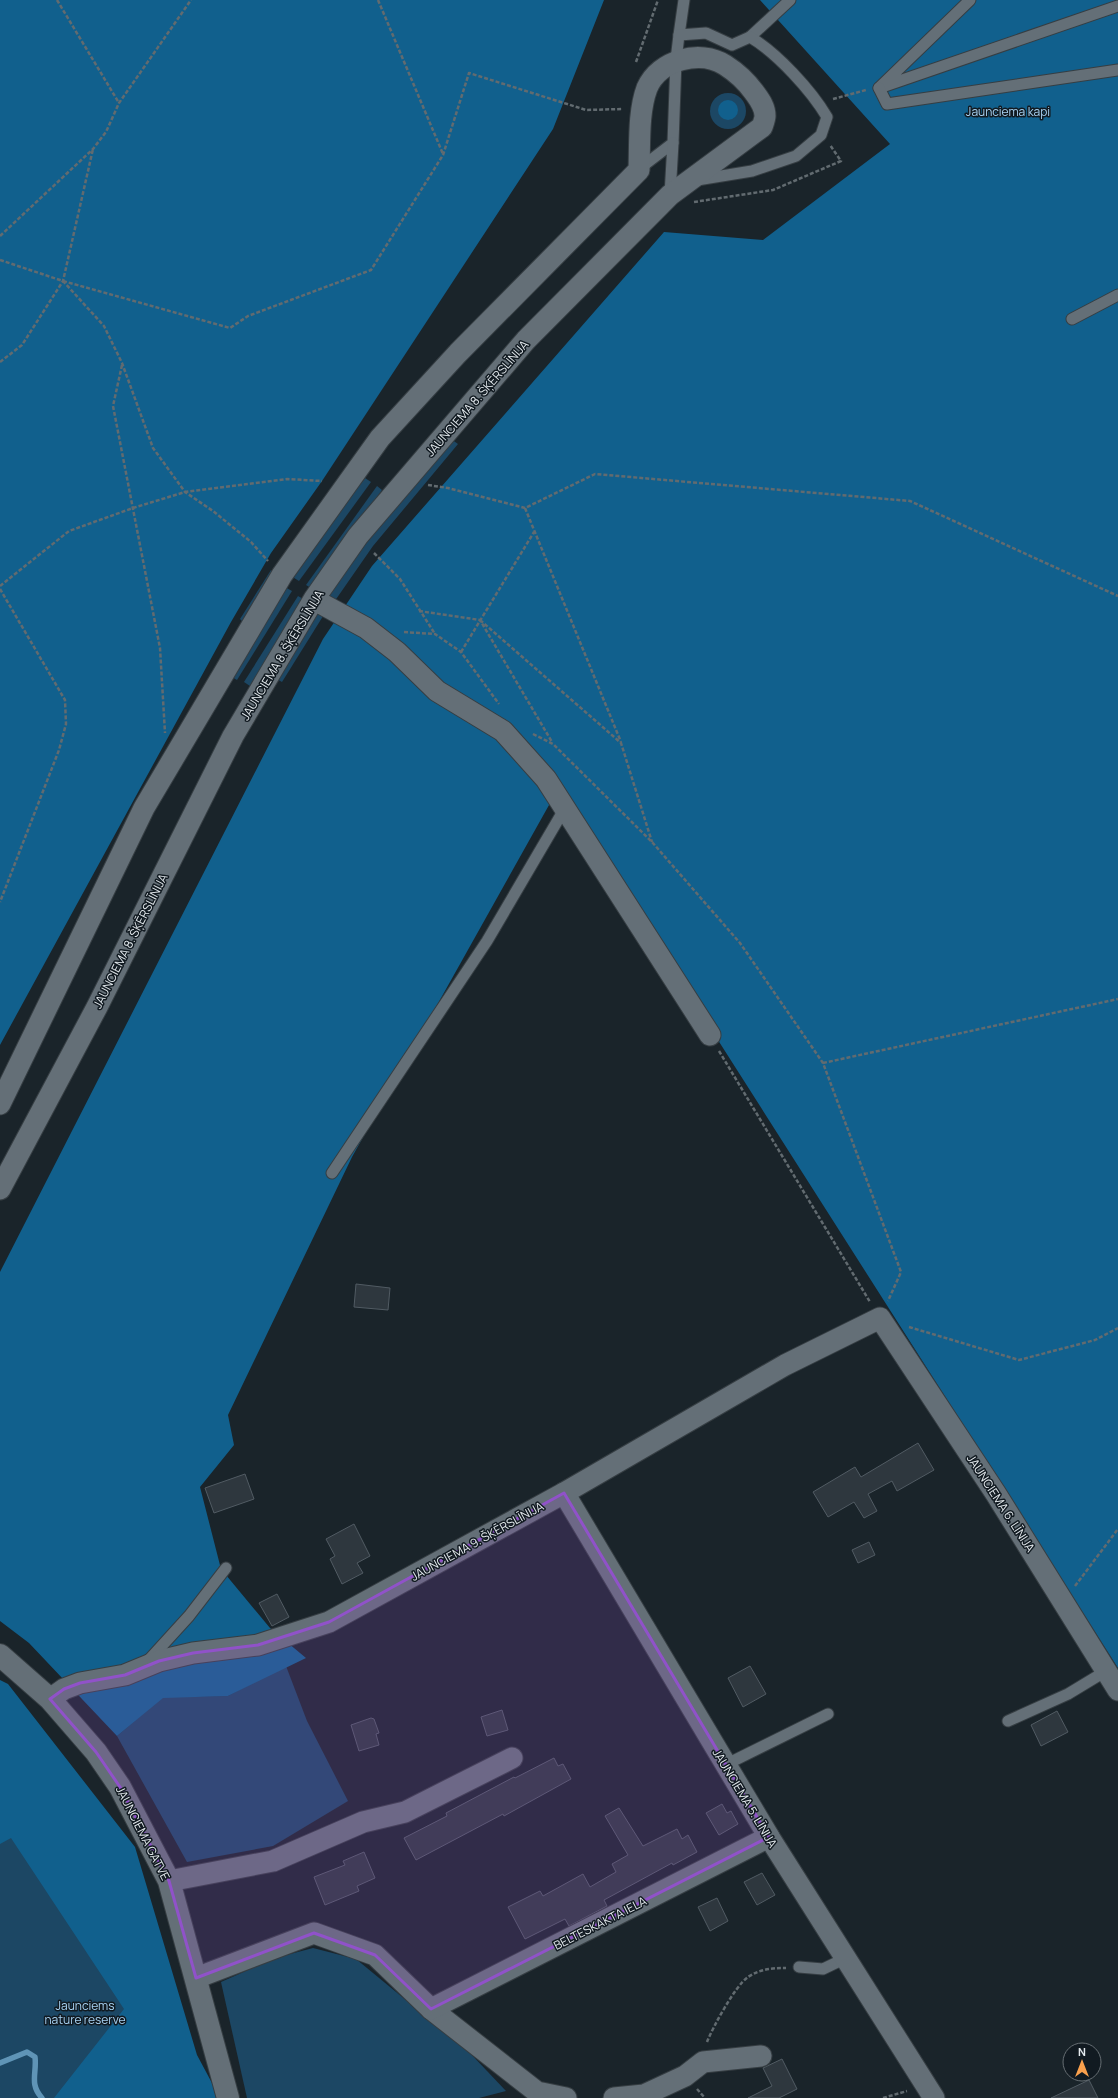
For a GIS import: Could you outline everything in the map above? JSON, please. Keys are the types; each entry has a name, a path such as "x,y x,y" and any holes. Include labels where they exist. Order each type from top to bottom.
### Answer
{"main road":[{"name":"JAUNCIEMA GATVE","path":"0,1655 50,1699 96,1752 120,1787 169,1881 228,2098"}],"street":[{"name":"JAUNCIEMA 8. ŠĶĒRSLĪNIJA","path":"0,1189 97,1007 233,736 314,600 358,536 526,340 670,195 762,128 765,116 763,105 746,81 724,64 702,58 676,60 660,70 648,88 642,110 638,170"},
{"path":"0,1104 144,808 282,575 380,438 458,353 638,170"},
{"path":"322,604 366,628 397,652 437,690 503,731 546,779 710,1035"},
{"name":"JAUNCIEMA 9. ŠĶĒRSLĪNIJA","path":"50,1699 64,1689 80,1683 125,1675 144,1666 193,1653 258,1646 329,1622 564,1493 785,1365 880,1318"},
{"name":"JAUNCIEMA 6. LĪNIJA","path":"880,1318 996,1494 1118,1690"},
{"name":"JAUNCIEMA 5. LĪNIJA","path":"564,1493 725,1765 930,2092"},
{"path":"169,1881 273,1861 363,1822 405,1812 512,1758"},
{"name":"BELTESKAKTA IELA","path":"430,2008 769,1837"},
{"path":"196,1978 314,1933 375,1955 430,2008 537,2092 566,2098"},
{"path":"614,2098 644,2095 685,2076 703,2062 761,2056"}],"lane":[{"path":"670,195 676,60 684,0"},
{"path":"679,35 706,33 732,45 750,37 790,0"},
{"path":"879,88 970,0"},
{"path":"879,88 1118,6"},
{"name":"JAUNCIEMA 8. ŠĶĒRSLĪNIJA","path":"688,181 752,171 796,156 821,135 827,117 819,104 767,47 750,37"},
{"path":"879,88 887,104 1118,70"},
{"path":"638,170 673,143"},
{"path":"1072,319 1118,295"},
{"path":"332,1172 487,941 565,808"},
{"path":"144,1666 189,1616 226,1568"},
{"path":"1008,1721 1068,1694 1106,1671"},
{"path":"725,1765 828,1714"},
{"path":"798,1967 823,1969 846,1958"}],"path":[{"path":"57,0 119,103"},
{"path":"0,236 92,149 106,132 119,103 191,0"},
{"path":"378,0 443,155"},
{"path":"636,62 658,0"},
{"path":"0,260 63,281 230,328 248,316 371,270 443,155 469,73 586,110 642,110"},
{"path":"827,100 847,94 879,88"},
{"path":"0,362 22,345 63,281 92,149"},
{"path":"63,281 104,326 122,364 153,448 185,492 213,511 251,542 271,565"},
{"path":"122,364 113,406 160,648 169,765"},
{"path":"428,485 448,488 524,508 595,474 910,500 1118,596"},
{"path":"0,902 59,750 66,724 65,700 0,588 69,531 133,508 185,492 287,479 322,481"},
{"path":"524,508 621,743 652,842"},
{"path":"461,652 535,532"},
{"path":"374,553 400,579 419,611 436,634 461,652 500,706"},
{"path":"419,611 480,620 621,743"},
{"path":"480,620 553,744 652,842 740,943 823,1063 901,1272 880,1318"},
{"path":"397,631 436,634"},
{"path":"526,730 553,744"},
{"path":"823,1063 1118,999"},
{"path":"710,1035 880,1318 1019,1360 1095,1340 1118,1328"},
{"path":"1063,1602 1118,1529"},
{"path":"703,2062 707,2041 722,2011 747,1978 767,1968 798,1967"},
{"path":"883,2098 930,2092"}],"highlighted area":[{"path":"564,1493 769,1837 431,2009 375,1955 314,1933 196,1978 169,1881 120,1787 96,1752 50,1699 64,1689 80,1683 125,1675 159,1661 193,1653 258,1645 329,1622"}],"green space":[{"path":"0,0 604,0 553,129 322,481 271,553 231,622 0,1045"},
{"name":"Jaunciema kapi","path":"760,0 1118,0 1118,1668 558,789 352,1157 228,1415 234,1445 200,1487 221,1569 270,1628 306,1658 228,1696 163,1698 117,1736 29,1643 0,1621 0,1272 323,639 372,566 664,232 763,240 890,144"},
{"path":"732,93 741,98 745,104 745,118 741,124 732,129 724,129 715,124 711,118 710,107 715,98 721,94"},
{"path":"728,100 735,103 738,110 735,117 728,120 721,117 718,110 721,103"},
{"path":"451,439 458,444 373,546 332,605 325,600 367,542"},
{"path":"365,478 371,482 299,581 291,576"},
{"path":"377,486 382,490 311,588 306,585"},
{"path":"271,570 273,573 242,621 240,619"},
{"path":"285,587 292,591 237,680 230,676"},
{"path":"298,596 303,599 250,686 244,682"},
{"path":"319,609 325,613 282,682 275,678"},
{"path":"286,1666 307,1721 348,1801 273,1846 187,1862 117,1736 163,1697 228,1696"},
{"name":"Jaunciems nature reserve","path":"0,1680 8,1684 135,1847 197,2055 220,2098 54,2098 124,2009 11,1838 0,1844"},
{"name":"Jaunciems nature reserve","path":"0,1698 197,2098 0,2098"},
{"path":"313,1948 356,1959 469,2052 506,2091 479,2098 247,2098 221,1982 275,1958"}],"building":[{"path":"356,1284 390,1288 388,1310 354,1307"},
{"path":"918,1443 934,1470 897,1491 892,1481 868,1494 877,1511 864,1518 854,1502 828,1517 813,1492 855,1467 861,1477"},
{"path":"245,1474 254,1499 214,1513 205,1488"},
{"path":"354,1524 370,1556 357,1563 363,1573 342,1584 330,1559 335,1556 326,1539"},
{"path":"869,1542 875,1555 858,1563 852,1550"},
{"path":"277,1594 289,1617 272,1626 259,1603"},
{"path":"750,1666 766,1694 743,1707 728,1678"},
{"path":"502,1710 508,1730 487,1736 481,1717"},
{"path":"1057,1711 1068,1732 1041,1746 1031,1725"},
{"path":"371,1718 374,1719 379,1733 376,1734 379,1745 359,1751 351,1725"},
{"path":"554,1758 558,1766 563,1764 571,1779 504,1816 503,1814 416,1860 404,1838 447,1816 446,1813 514,1777 515,1778"},
{"path":"722,1804 727,1813 731,1811 738,1824 719,1835 706,1813"},
{"path":"619,1808 643,1846 677,1829 682,1839 688,1835 697,1852 673,1865 672,1863 604,1900 607,1906 569,1926 565,1919 525,1939 508,1907 540,1891 543,1896 583,1874 590,1887 616,1872 612,1864 628,1855 605,1816"},
{"path":"364,1852 375,1878 357,1886 359,1891 325,1905 314,1877 345,1865 343,1861"},
{"path":"762,1873 775,1895 757,1905 744,1882"},
{"path":"717,1898 728,1921 710,1931 698,1907"},
{"path":"782,2059 797,2089 779,2098 748,2098 772,2086 763,2068"},
{"path":"1085,2082 1090,2082 1098,2098 1051,2098"}],"waterway":[{"path":"0,2063 27,2052 35,2057 34,2078 36,2088 42,2098"}]}
